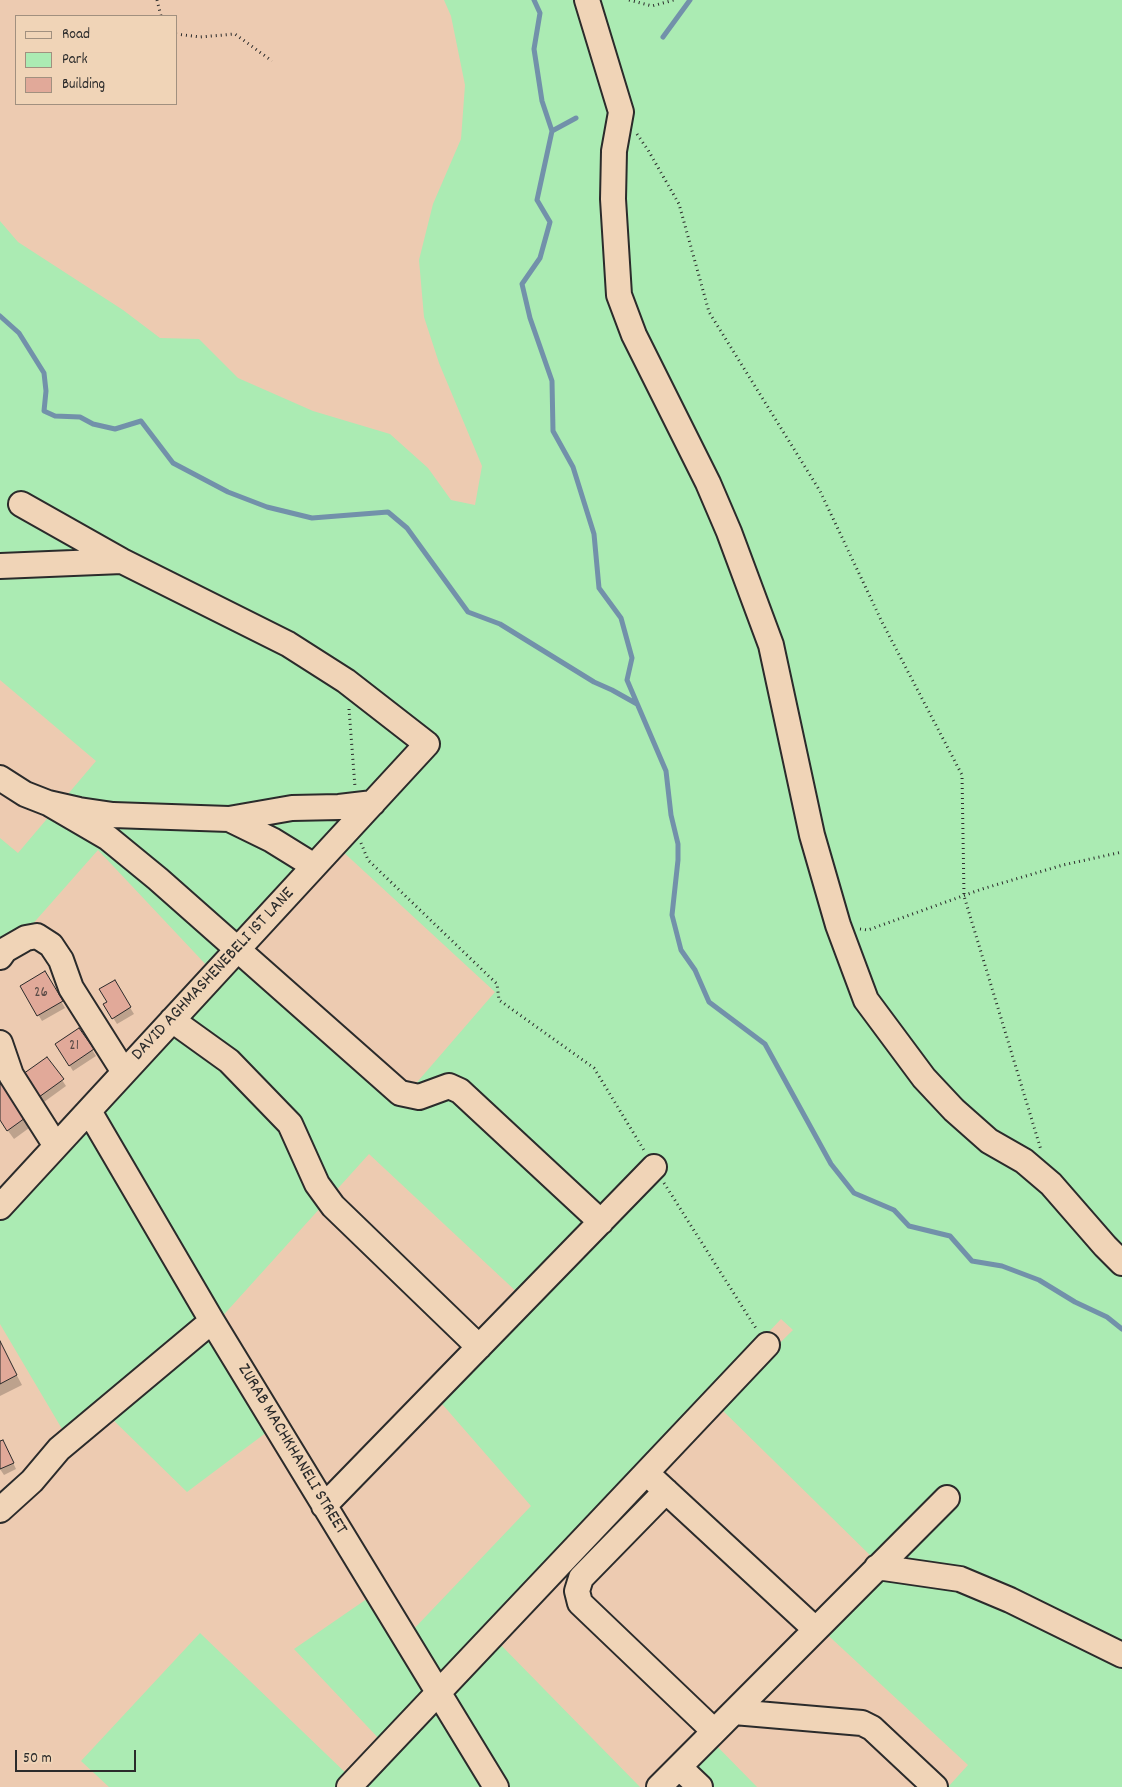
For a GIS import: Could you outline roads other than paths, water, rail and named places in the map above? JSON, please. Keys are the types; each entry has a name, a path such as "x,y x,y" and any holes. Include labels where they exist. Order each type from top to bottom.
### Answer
{"street":[{"path":"587,0 621,112 614,151 613,199 619,295 634,335 708,483 729,532 771,645 812,835 838,925 866,1000 924,1078 954,1110 989,1141 1024,1161 1051,1184 1122,1263"},
{"path":"21,504 122,561"},
{"path":"0,566 122,561"},
{"name":"DAVID AGHMASHENEBELI 1ST LANE","path":"0,1207 314,866 362,809 427,744 346,681 288,644 122,561"},
{"path":"0,778 108,838 199,913 237,950 400,1093 419,1097 449,1086 460,1091 601,1222"},
{"path":"48,803 78,810 114,815 229,819 292,808 362,809"},
{"path":"229,819 272,840 314,866"},
{"path":"0,957 5,950 26,938 37,936 51,945 61,960 71,988 124,1072"},
{"path":"172,1020 229,1060 290,1124 317,1184 333,1206 478,1347"},
{"path":"0,1043 11,1075 56,1146"},
{"name":"ZURAB MACHKHANELI STREET","path":"89,1111 212,1321 496,1787"},
{"path":"324,1506 654,1167"},
{"path":"0,1510 32,1481 59,1449 212,1321"},
{"path":"349,1787 767,1345"},
{"path":"646,1473 815,1629"},
{"path":"666,1491 581,1578 577,1591 580,1603 714,1731"},
{"path":"660,1787 947,1498"},
{"path":"877,1567 960,1579 1010,1600 1122,1655"},
{"path":"734,1712 862,1723 872,1728 935,1787"},
{"path":"679,1767 700,1787"}],"waterway":[{"path":"534,0 540,13 534,49 542,101 552,131 537,200 550,222 540,258 522,284 530,318 552,381 553,431 573,467 594,534 599,588 621,618 632,658 627,680 666,771 671,815 678,844 672,915 681,950 695,970 709,1002 765,1044 831,1164 854,1193 894,1210 909,1226 950,1236 972,1261 1002,1266 1039,1280 1075,1302 1107,1317 1122,1329"},
{"path":"663,37 690,0"},
{"path":"552,131 576,118"},
{"path":"0,316 19,333 44,373 46,391 44,411 55,416 80,417 93,424 115,429 141,421 173,463 228,492 267,507 312,518 388,512 407,528 468,612 500,624 594,682 637,704"}]}
